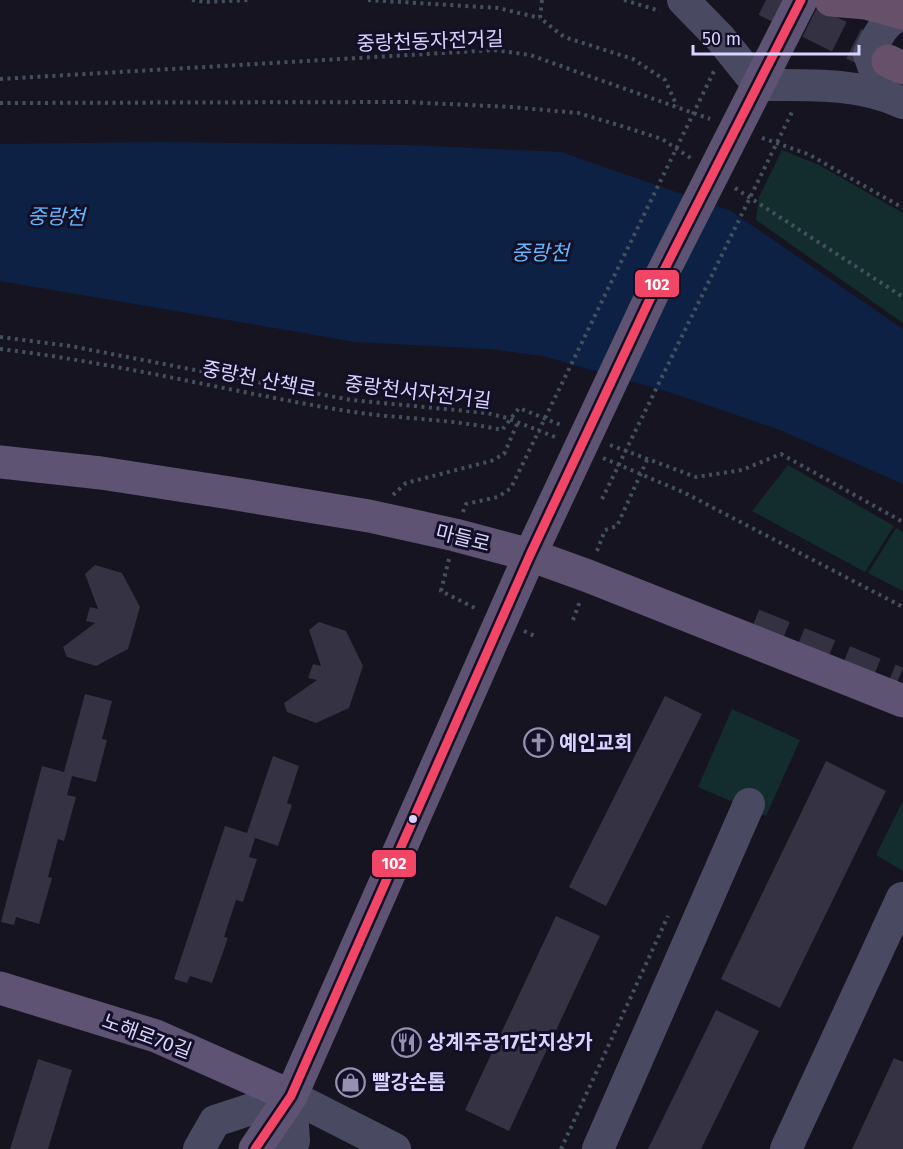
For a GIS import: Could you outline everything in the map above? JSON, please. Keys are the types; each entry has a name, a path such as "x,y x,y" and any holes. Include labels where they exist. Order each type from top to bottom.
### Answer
{"highway":[{"path":"831,0 866,3 903,14"}],"main road":[{"path":"255,1149 291,1096 503,621 530,555 657,284 801,0"},
{"name":"마들로","path":"0,462 101,473 369,516 455,535 530,555 903,701"},
{"name":"노해로70길","path":"0,988 156,1036 291,1096"}],"street":[{"path":"683,0 721,39 755,91 830,84 893,99"},
{"path":"893,99 869,54 879,33 893,17 903,14"},
{"path":"598,1149 749,804"},
{"path":"786,1149 902,898"},
{"path":"290,1149 294,1141 291,1096"},
{"path":"199,1149 215,1121 291,1096 395,1149"}],"path":[{"path":"192,0 249,0"},
{"path":"368,0 498,8 540,18 564,37 633,59 665,80 677,107"},
{"path":"540,18 542,0"},
{"name":"중랑천동자전거길","path":"0,79 494,50 530,55 717,121"},
{"path":"537,637 441,591 455,535 466,504 498,497 511,488 714,73"},
{"path":"0,103 406,102 511,107 578,113 615,124 662,139 698,163"},
{"path":"602,499 790,114"},
{"path":"761,137 808,154 903,208"},
{"path":"726,182 903,297"},
{"name":"중랑천서자전거길","path":"0,337 70,346 351,400 471,411 510,419 564,442"},
{"name":"중랑천 산책로","path":"0,349 76,358 353,412 502,430 519,408 572,429"},
{"path":"369,516 406,483 491,461 504,454 518,422"},
{"path":"604,442 696,477 742,470 781,454 903,522"},
{"path":"597,456 746,524 903,607"},
{"path":"605,530 617,526 642,476 647,460"},
{"path":"561,1149 669,915"}],"green space":[{"path":"782,150 819,165 903,213 903,323 756,220 759,197"},
{"path":"788,465 894,526 865,572 752,511"},
{"path":"896,528 903,532 903,591 868,573"},
{"path":"732,709 800,740 766,816 698,787"},
{"path":"903,801 903,871 876,855"}],"water":[{"name":"중랑천","path":"161,142 409,145 561,152 731,211 903,329 903,484 780,430 675,394 543,356 489,349 356,342 0,281 0,144"}],"building":[{"path":"95,565 122,573 140,607 128,649 96,666 67,657 63,647 95,623 86,621 90,607 98,609 85,574"},
{"path":"319,622 346,631 363,666 349,708 316,723 287,712 284,703 317,680 308,678 313,664 321,666 309,630"},
{"path":"85,694 112,701 102,739 107,740 96,782 72,776 67,795 76,797 64,841 58,839 48,877 52,878 39,924 16,917 14,925 1,922 42,766 64,772"},
{"path":"665,696 702,714 606,906 569,887"},
{"path":"273,756 299,766 287,803 292,805 278,846 255,838 249,857 257,859 243,902 236,900 224,937 228,938 212,983 190,976 187,983 174,979 225,826 247,833"},
{"path":"826,761 886,791 780,1008 721,979"},
{"path":"556,916 600,936 509,1131 465,1110"},
{"path":"716,1010 759,1031 701,1149 648,1149"},
{"path":"894,1058 903,1062 903,1149 852,1149"},
{"path":"38,1059 72,1070 48,1149 10,1149"}],"tunnel":[{"path":"766,0 888,61"},
{"path":"753,625 897,683"}],"transit line":[{"name":"102","path":"255,1149 291,1096 530,555 657,284 801,0"}],"place":[{"name":"예인교회","path":"538,743"},
{"name":"상계주공17단지상가","path":"406,1042"},
{"name":"빨강손톱","path":"351,1082"}]}
